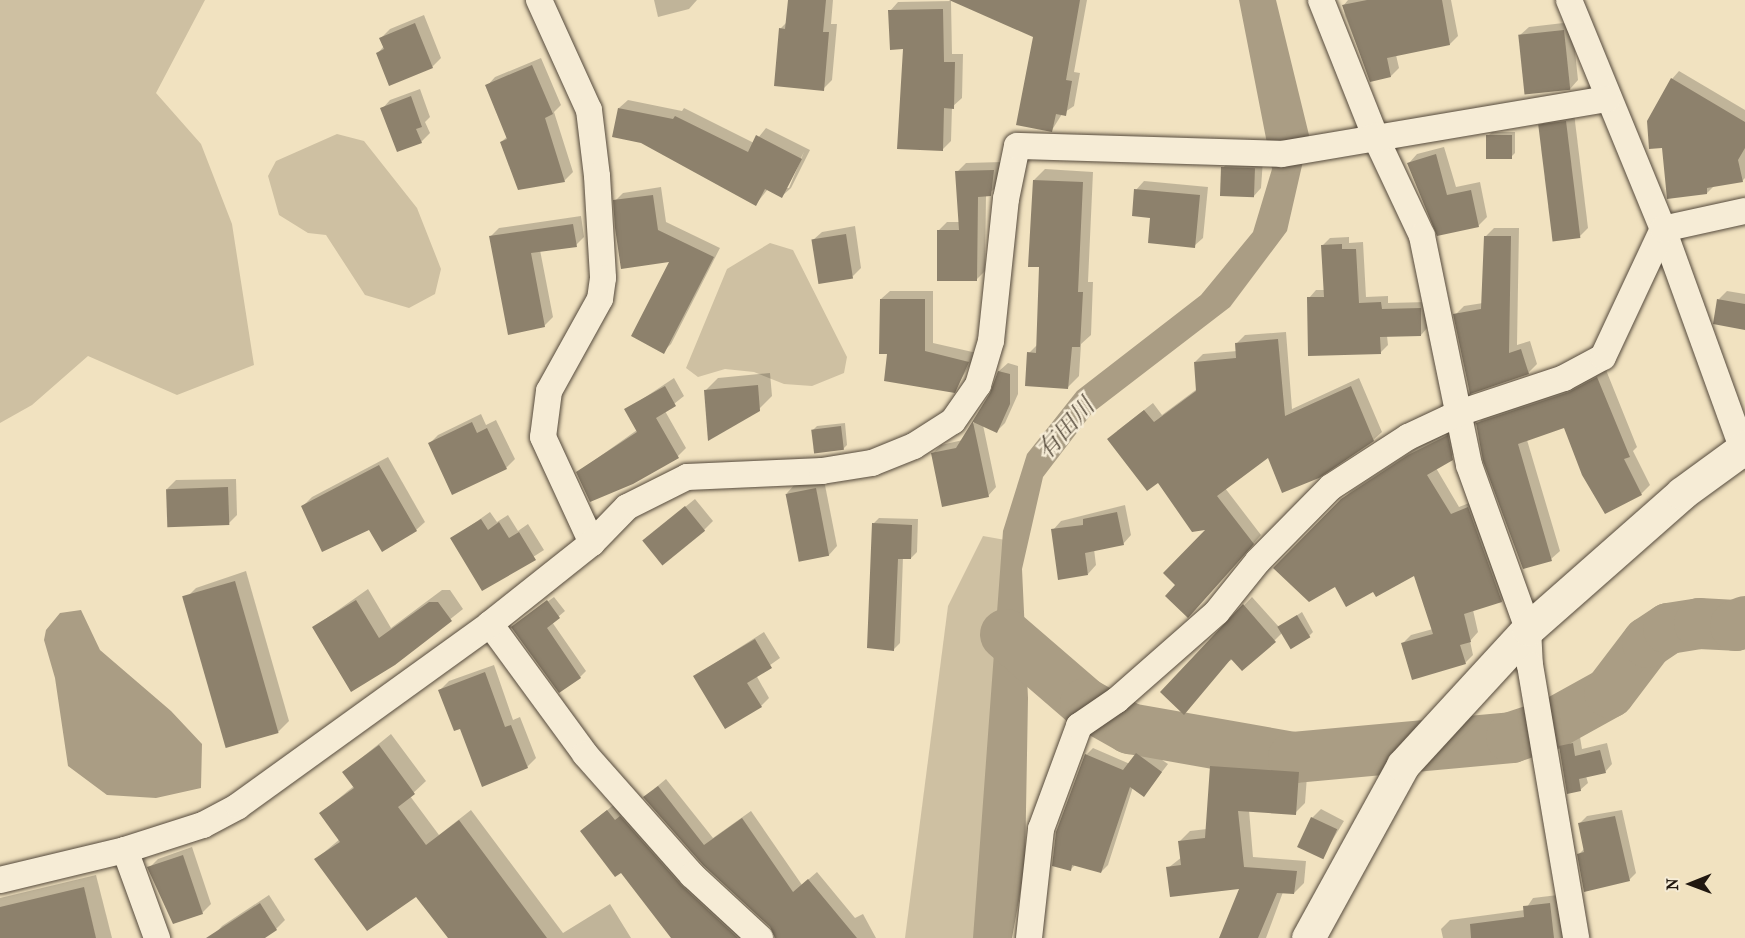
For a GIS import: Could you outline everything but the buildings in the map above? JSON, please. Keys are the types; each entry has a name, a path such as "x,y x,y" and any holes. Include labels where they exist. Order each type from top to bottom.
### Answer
{"street":[{"path":"539,0 590,110 597,176 603,278 600,299 549,391 543,436 592,543"},
{"path":"1321,0 1374,136 1422,236 1469,465 1528,629 1539,719 1576,938"},
{"path":"1308,938 1403,765 1528,629 1682,493 1744,450 1663,229 1607,99 1569,0"},
{"path":"0,880 124,850 203,825 238,806 490,624 592,543 627,507 687,477 822,471 872,463 914,446 953,421 978,385 991,341 1006,199 1017,146 1282,154 1374,136 1607,99"},
{"path":"1663,229 1745,211"},
{"path":"1029,938 1041,829 1079,726 1117,700 1217,612 1258,561 1332,487 1408,436 1459,413 1564,378 1603,357 1663,229"},
{"path":"490,624 585,754 692,875 759,938"},
{"path":"124,850 157,938"}],"shaded area":[{"path":"0,0 205,0 156,93 201,144 232,224 254,365 177,395 88,356 32,405 0,423"},
{"path":"337,134 364,141 417,208 441,269 435,294 409,308 365,295 326,235 308,233 279,215 268,176 276,161"},
{"path":"770,243 793,250 847,357 844,373 812,386 784,384 754,372 725,369 698,377 686,368 727,269"},
{"path":"983,536 1011,541 985,938 905,938 948,606"}],"water":[{"name":"有田川","path":"1239,0 1276,0 1309,135 1287,231 1230,307 1092,413 1043,477 1022,569 1028,698 1025,867 1012,938 973,938 1003,531 1027,454 1077,391 1201,295 1253,232 1272,169"},
{"path":"81,610 100,650 171,711 202,744 201,788 156,798 107,795 68,766 55,678 44,640 46,630 60,613"}],"waterway":[{"path":"1005,634 1085,703 1129,728 1293,757 1511,737 1553,723 1609,692 1647,642 1668,628 1699,623 1735,625 1745,621"}]}
